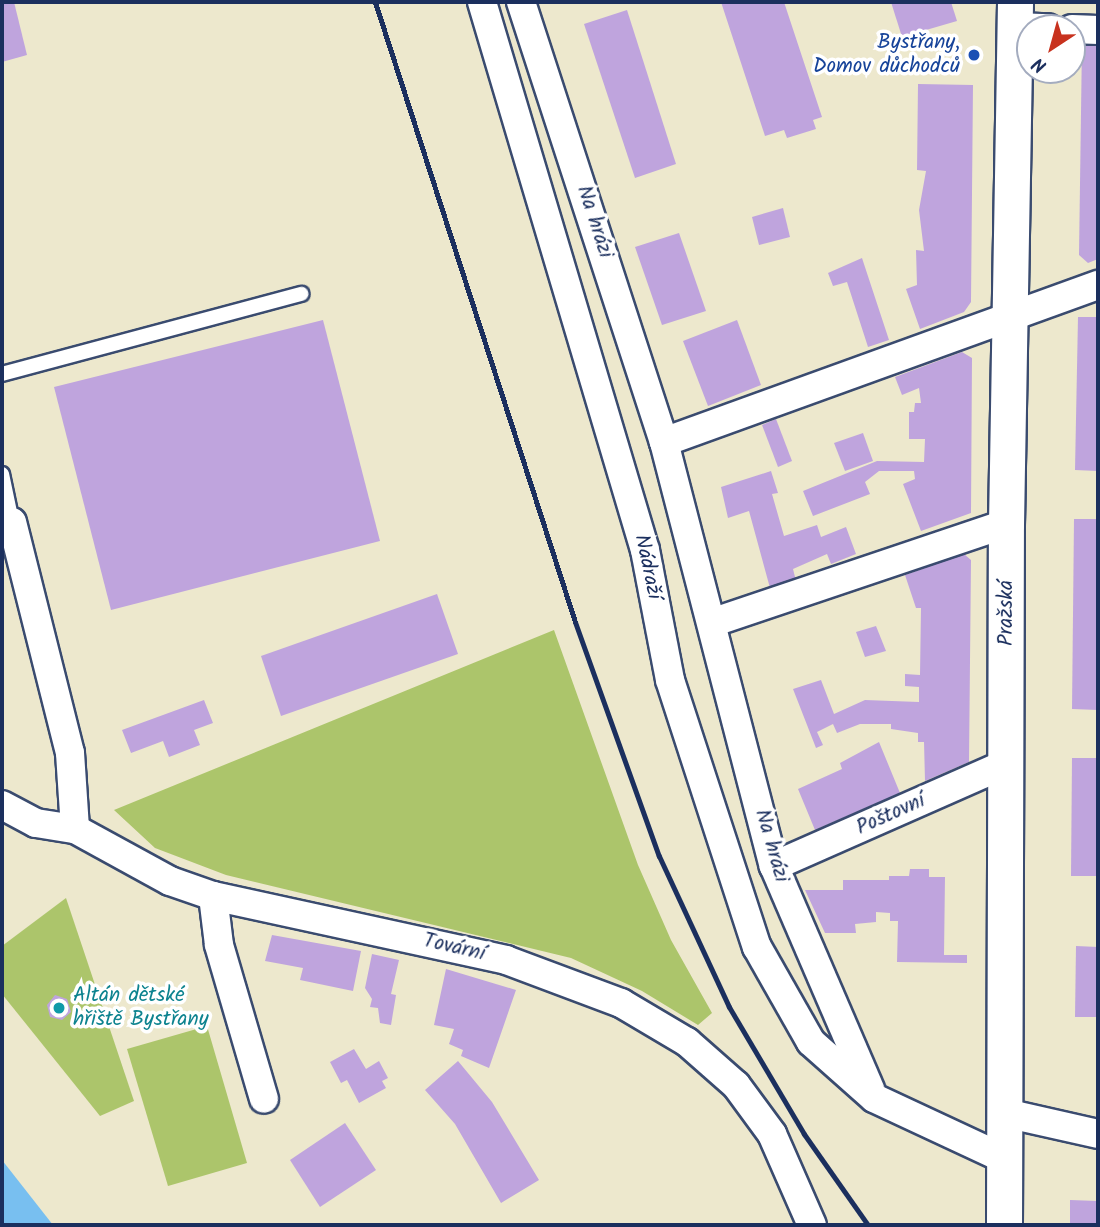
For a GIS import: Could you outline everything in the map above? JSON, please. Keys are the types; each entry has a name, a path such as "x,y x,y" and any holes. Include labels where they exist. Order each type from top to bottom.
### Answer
{"street":[{"name":"Nádraží","path":"482,2 645,550 670,680 757,947 811,1042 874,1098"},
{"name":"Na hrázi","path":"521,2 664,442 714,622 774,866 874,1098"},
{"name":"Pražská","path":"1004,1225 1006,524 1023,84"},
{"path":"664,442 1098,285"},
{"path":"7,524 70,753 75,830"},
{"path":"714,622 1006,524"},
{"name":"Poštovní","path":"774,866 1007,763"},
{"name":"Tovární","path":"2,805 36,823 75,830 170,881 213,896 506,960 580,984 633,1009 688,1042 736,1085 772,1133 812,1225"},
{"path":"213,896 219,945 264,1099"},
{"path":"874,1098 1005,1160"},
{"path":"1005,1113 1098,1134"}],"lane":[{"path":"2,373 301,294"},
{"path":"2,474 7,524"}],"green space":[{"path":"554,630 638,865 671,940 712,1013 698,1025 642,991 571,958 226,875 155,848 114,810"},
{"path":"66,898 134,1101 100,1116 2,994 2,946"},
{"path":"207,1026 247,1163 168,1186 127,1049"}],"water":[{"path":"2,1160 53,1225 2,1225"}],"building":[{"path":"2,2 14,2 27,55 2,62"},
{"path":"721,2 784,2 822,117 813,120 816,129 787,138 784,130 765,136"},
{"path":"891,2 951,2 957,21 902,37"},
{"path":"627,10 676,164 635,178 584,24"},
{"path":"1086,42 1098,42 1098,259 1088,263 1079,255 1081,84 1086,84"},
{"path":"918,84 973,85 971,302 964,312 920,329 906,289 917,285 916,250 924,251 919,210 926,171 917,170"},
{"path":"783,208 790,237 759,245 752,217"},
{"path":"679,233 706,311 662,325 635,247"},
{"path":"862,258 889,340 868,347 847,282 833,286 828,273"},
{"path":"1078,317 1098,317 1098,471 1075,470"},
{"path":"323,320 380,541 111,610 54,387"},
{"path":"737,320 761,385 708,406 683,341"},
{"path":"962,352 972,358 971,513 921,531 903,484 915,479 914,471 879,471 865,482 870,494 813,516 803,491 877,461 924,462 925,439 909,439 909,412 914,412 915,403 921,403 919,388 902,395 895,377"},
{"path":"776,419 792,461 778,467 762,425"},
{"path":"863,433 873,461 845,471 834,443"},
{"path":"771,471 778,493 772,494 784,536 817,525 821,537 846,527 856,554 831,564 827,554 793,569 796,581 770,588 749,511 728,518 721,487"},
{"path":"1074,519 1098,519 1098,710 1072,709"},
{"path":"964,554 971,560 969,762 925,781 924,742 918,742 918,733 891,729 891,724 860,724 837,733 833,724 817,732 823,745 816,748 793,689 821,680 834,714 865,700 919,702 919,687 905,686 905,674 920,675 921,608 916,608 905,575"},
{"path":"437,594 458,654 281,716 261,656"},
{"path":"876,626 886,651 865,657 856,632"},
{"path":"204,700 213,723 194,730 200,745 169,757 163,741 131,753 122,730"},
{"path":"879,742 900,793 815,830 798,789 842,769 840,763"},
{"path":"1072,758 1098,758 1098,876 1071,876"},
{"path":"910,869 929,869 929,877 945,877 944,955 967,955 967,963 897,962 898,921 890,921 890,913 876,912 876,922 855,924 856,933 825,933 805,890 843,890 843,880 889,880 889,876 909,876"},
{"path":"272,935 361,951 353,991 300,980 303,968 265,961"},
{"path":"1076,946 1098,947 1098,1017 1075,1017"},
{"path":"372,954 399,960 391,994 396,995 391,1025 380,1023 378,1008 370,1007 372,999 365,988"},
{"path":"446,969 516,990 489,1068 461,1056 463,1050 449,1044 454,1029 434,1025"},
{"name":"Altán dětské hřiště Bystřany","path":"55,995 67,999 71,1012 62,1020 50,1017 47,1005"},
{"path":"354,1049 366,1069 379,1061 388,1078 382,1081 386,1088 359,1103 347,1080 341,1083 330,1062"},
{"path":"458,1061 492,1102 539,1180 501,1203 455,1124 425,1090"},
{"path":"345,1123 376,1170 320,1207 290,1160"},
{"path":"1070,1200 1098,1201 1098,1225 1070,1225"}],"railway":[{"path":"375,2 575,622 659,856 729,1007 804,1134 868,1225"}],"place":[{"name":"Bystřany, Domov důchodců","path":"974,55"},
{"name":"Altán dětské hřiště Bystřany","path":"59,1008"}]}
